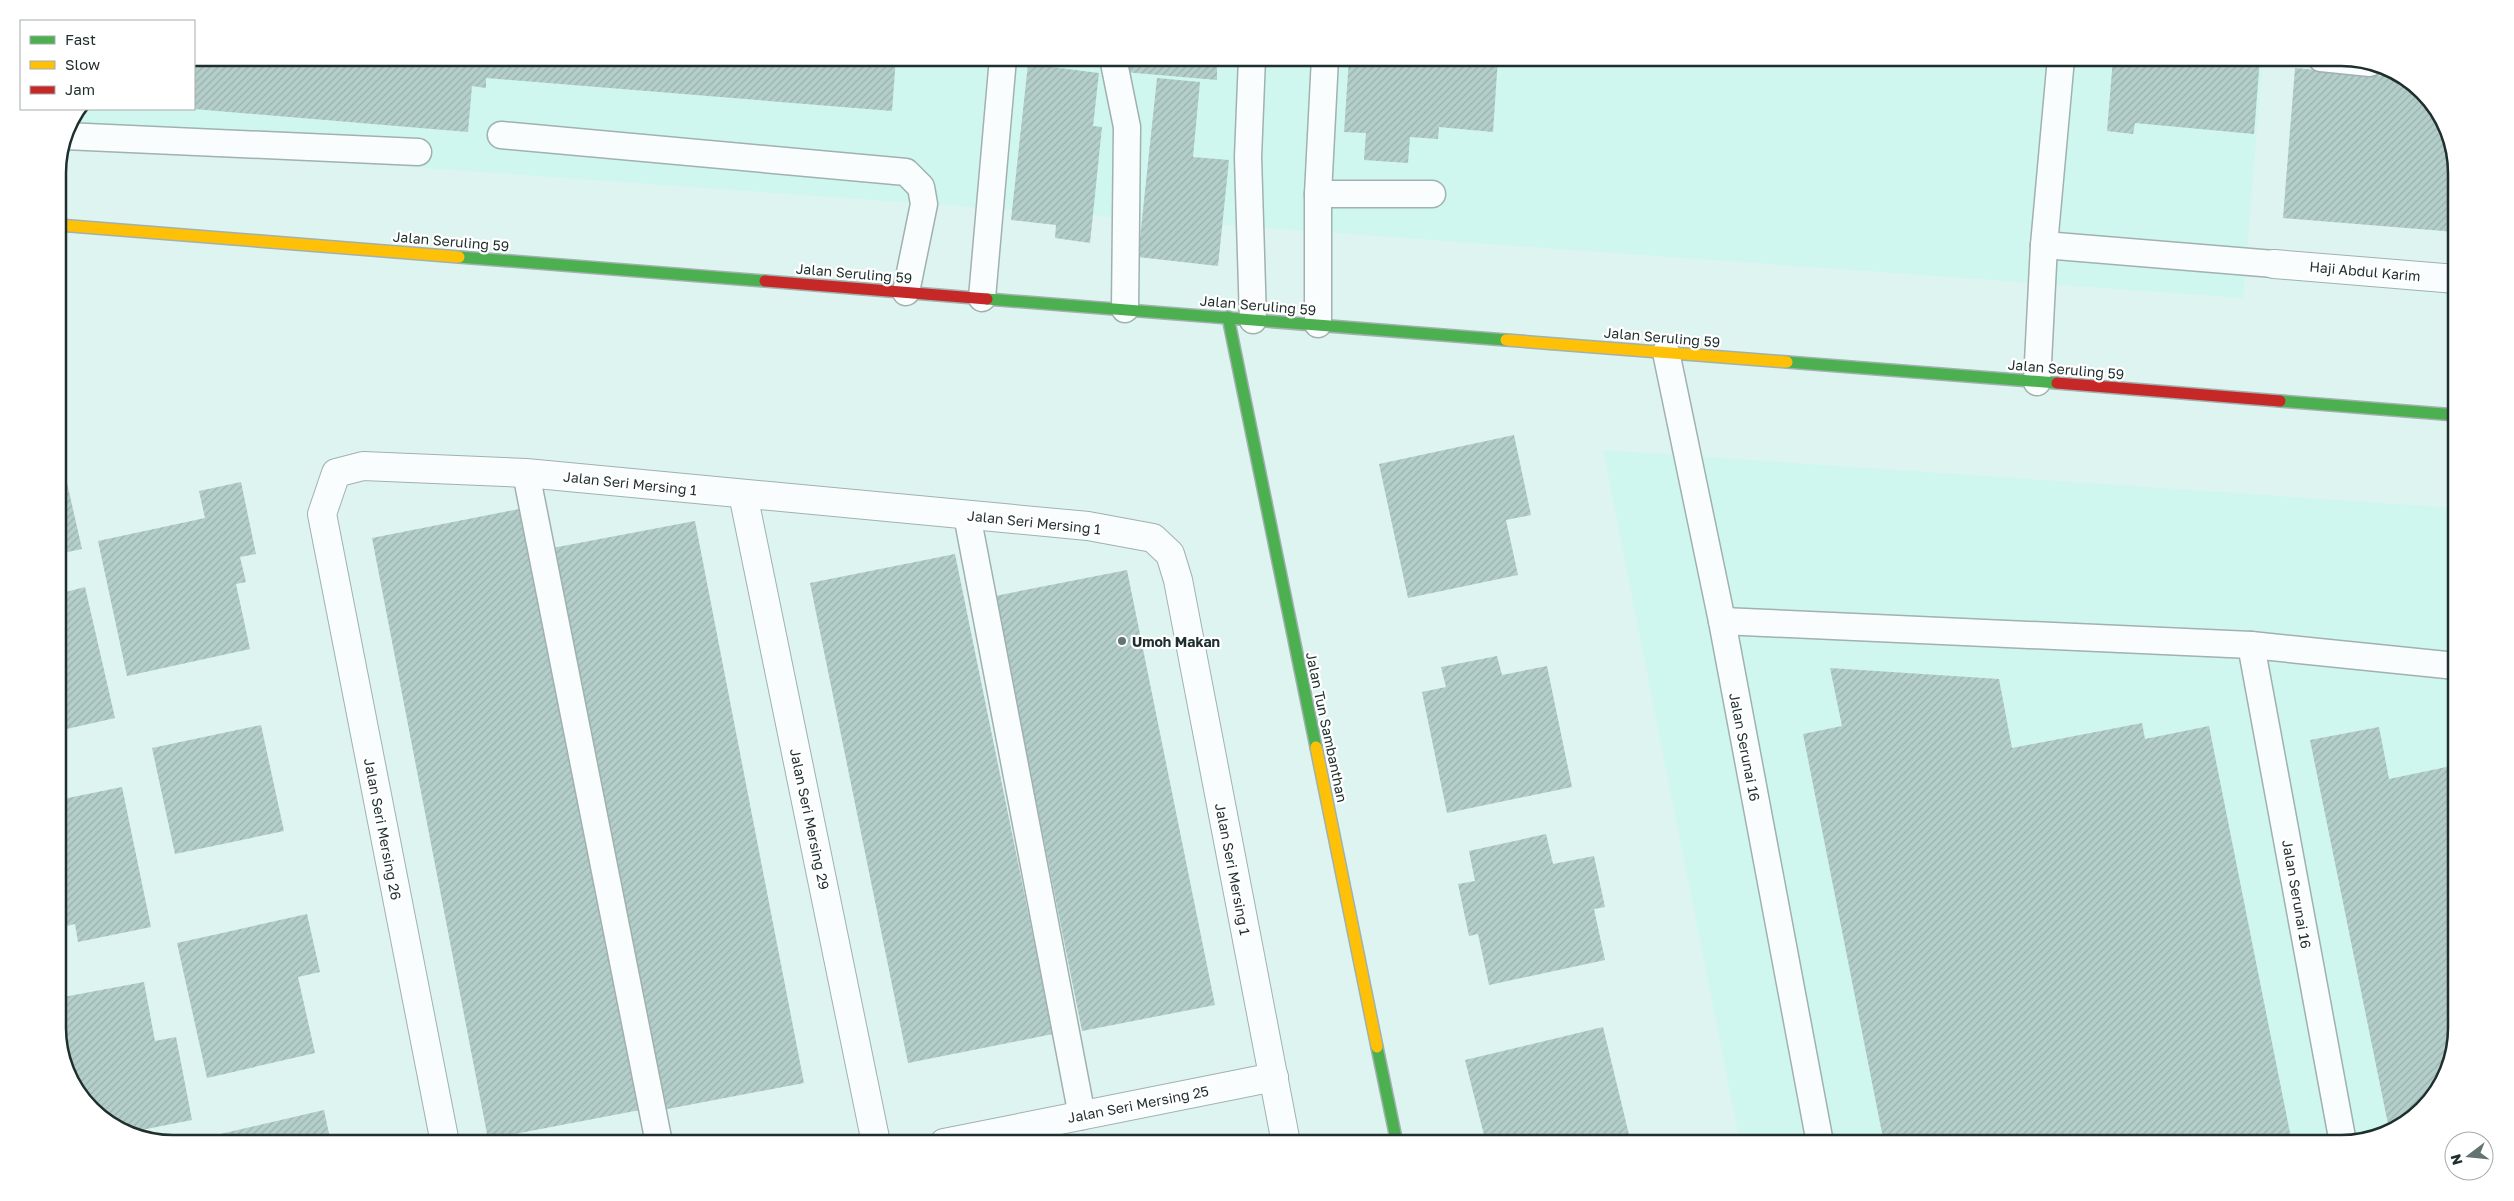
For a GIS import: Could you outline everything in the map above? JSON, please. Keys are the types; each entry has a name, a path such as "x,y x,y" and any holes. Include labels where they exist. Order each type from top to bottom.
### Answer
{"main road":[{"name":"Jalan Seruling 59","path":"66,226 2448,414"},
{"name":"Jalan Tun Sambanthan","path":"1228,317 1395,1135"}],"street":[{"name":"Haji Abdul Karim","path":"2274,264 2448,278"},
{"name":"Jalan Seri Mersing 1","path":"322,514 336,473 363,466 526,473 1088,526 1153,538 1170,554 1178,580 1284,1135"},
{"name":"Jalan Seri Mersing 29","path":"743,494 874,1135"},
{"name":"Jalan Seri Mersing 26","path":"322,514 443,1135"},
{"name":"Jalan Seri Mersing 25","path":"988,1135 1274,1077"}],"lane":[{"path":"982,298 1002,66"},
{"path":"1115,66 1127,127 1125,309"},
{"path":"1252,66 1248,157 1253,320"},
{"path":"1318,324 1318,194 1325,66"},
{"path":"2036,382 2044,245 2060,66"},
{"path":"501,135 906,172 921,187 924,204 906,292"},
{"path":"73,136 418,152"},
{"path":"1318,194 1432,194"},
{"path":"2044,245 2274,264"},
{"name":"Jalan Serunai 16","path":"1666,352 1722,621 1818,1135"},
{"path":"526,473 657,1135"},
{"path":"967,515 1082,1116"},
{"path":"1722,621 2251,645 2448,665"},
{"name":"Jalan Serunai 16","path":"2251,645 2342,1135"}],"shaded area":[{"path":"195,66 2262,66 2243,298 71,143 77,126 87,110 195,110"},
{"path":"1603,450 2448,507 2448,1028 2446,1049 2440,1069 2430,1087 2411,1108 2382,1127 2355,1134 2341,1135 1738,1135"}],"building":[{"path":"195,66 895,66 892,111 486,78 486,88 472,86 468,132 195,109"},
{"path":"1028,66 1044,66 1099,73 1093,126 1102,127 1090,243 1055,238 1056,225 1011,220"},
{"path":"1124,66 1217,66 1217,80 1124,72"},
{"path":"1348,66 1497,66 1493,132 1439,127 1438,139 1410,137 1408,163 1364,160 1366,133 1344,132"},
{"path":"2112,66 2259,66 2254,134 2135,123 2133,134 2107,131"},
{"path":"2295,68 2386,76 2411,93 2430,114 2437,126 2446,152 2448,166 2448,231 2283,218"},
{"path":"1157,78 1200,82 1193,157 1229,160 1218,266 1138,257"},
{"path":"1514,435 1531,515 1506,520 1518,575 1408,598 1379,464"},
{"path":"66,478 82,549 66,552"},
{"path":"241,482 256,554 240,557 246,582 236,584 250,649 127,676 98,541 205,518 199,491"},
{"path":"524,508 640,1110 509,1135 487,1135 372,538"},
{"path":"695,521 804,1083 657,1111 547,549"},
{"path":"955,554 1053,1034 908,1063 810,583"},
{"path":"1127,570 1215,1005 1082,1031 995,596"},
{"path":"85,587 115,718 66,729 66,592"},
{"path":"1497,656 1502,675 1547,666 1572,787 1447,813 1422,692 1446,687 1441,667"},
{"path":"1830,668 1999,679 2012,748 2142,723 2145,739 2209,726 2290,1135 1882,1135 1803,734 1842,726"},
{"path":"261,725 284,831 175,854 152,748"},
{"path":"2379,727 2389,779 2448,767 2448,1028 2446,1049 2440,1069 2430,1087 2411,1108 2388,1124 2310,740"},
{"path":"122,787 151,927 78,942 75,924 66,926 66,798"},
{"path":"1546,834 1553,864 1594,856 1605,907 1594,909 1605,960 1489,985 1478,934 1469,936 1458,884 1475,881 1469,851"},
{"path":"307,914 320,972 298,977 315,1053 207,1078 177,943"},
{"path":"144,982 155,1041 176,1037 192,1120 142,1130 114,1117 103,1108 84,1087 72,1062 66,1035 66,997"},
{"path":"1603,1027 1629,1135 1484,1135 1465,1060"},
{"path":"324,1110 329,1135 220,1135"}],"traffic: fast":[{"path":"459,257 765,281"},
{"path":"987,299 1506,340"},
{"path":"1228,317 1316,747"},
{"path":"1787,362 2057,383"},
{"path":"2280,401 2448,414"},
{"path":"1377,1047 1395,1135"}],"traffic: slow":[{"path":"66,226 459,257"},
{"path":"1506,340 1787,362"},
{"path":"1316,747 1377,1047"}],"traffic: jam":[{"path":"765,281 987,299"},
{"path":"2057,383 2280,401"}],"place":[{"name":"Umoh Makan","path":"1122,641"}]}
